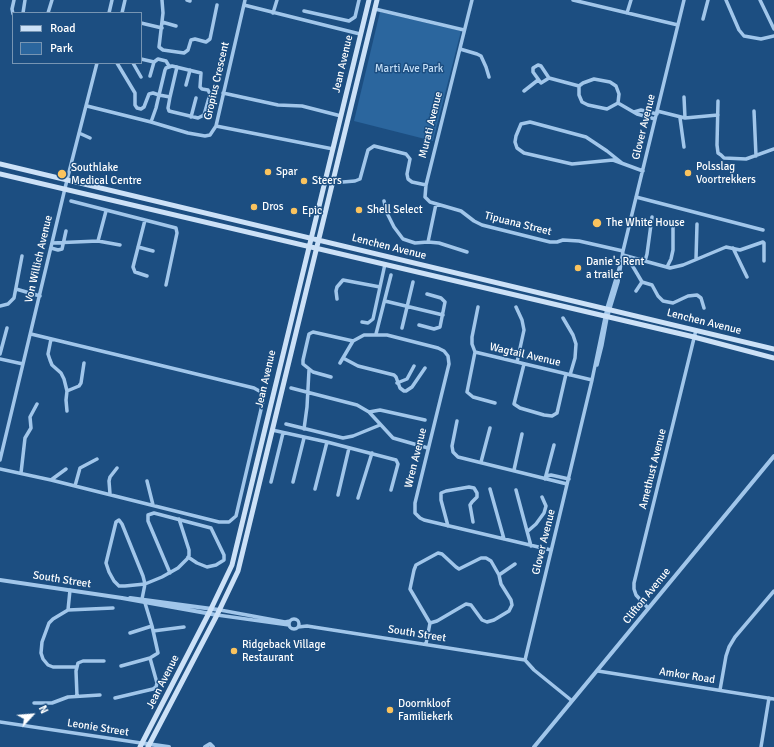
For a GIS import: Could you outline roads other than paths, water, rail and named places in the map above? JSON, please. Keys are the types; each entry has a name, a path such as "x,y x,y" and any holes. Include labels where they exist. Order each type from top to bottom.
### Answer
{"main road":[{"name":"Jean Avenue","path":"140,745 231,569 369,0"},
{"name":"Jean Avenue","path":"148,746 238,571 377,0"},
{"path":"327,175 332,173 337,163"},
{"name":"Lenchen Avenue","path":"0,164 506,286 696,329 774,349"},
{"name":"Lenchen Avenue","path":"0,174 385,264 606,318 694,337 774,358"},
{"path":"292,314 296,315 298,313 301,299 305,294"},
{"path":"242,526 248,528"}],"street":[{"path":"13,12 14,0"},
{"path":"23,12 25,0"},
{"path":"48,12 52,0"},
{"path":"109,12 112,0"},
{"path":"122,12 125,0"},
{"path":"162,0 162,28 158,44 160,49 185,53 188,50 191,40 195,39 206,42 210,39 217,5"},
{"name":"Gropius Crescent","path":"87,106 188,133 208,136 216,126 245,0"},
{"path":"273,13 277,0"},
{"path":"304,11 350,21 355,17 359,0"},
{"name":"Murati Avenue","path":"426,185 472,0"},
{"path":"573,0 678,25"},
{"path":"627,13 631,0"},
{"name":"Glover Avenue","path":"525,660 592,380 602,345 608,308 623,256 684,0"},
{"path":"703,19 708,0"},
{"path":"726,0 739,30 744,36 761,39 774,36"},
{"path":"760,0 774,29"},
{"path":"244,5 360,34"},
{"path":"375,9 464,30"},
{"path":"769,18 774,16"},
{"path":"162,22 176,26"},
{"path":"142,23 162,28"},
{"path":"460,49 481,56 489,77"},
{"path":"142,59 154,62 158,59 166,61 169,66"},
{"path":"150,76 154,62"},
{"name":"Von Willich Avenue","path":"0,460 67,180 97,64"},
{"path":"118,64 135,93 135,105 137,108 141,109 144,107 150,93 170,97"},
{"path":"134,64 141,77"},
{"path":"549,78 542,83 539,82 533,68 539,65 542,66 549,78 580,86"},
{"path":"169,66 178,67 201,73 200,87 208,90 210,94 204,115 198,118 169,111 168,108 170,97 178,67"},
{"path":"151,122 165,70 169,66"},
{"path":"186,85 190,70"},
{"path":"594,79 610,82 618,89 618,103 608,109 585,104 579,96 580,86 583,83 594,79"},
{"path":"524,91 538,80"},
{"path":"223,93 278,105 302,106 341,116"},
{"path":"684,97 685,118"},
{"path":"191,117 196,98"},
{"path":"718,101 718,153 724,158 746,159 774,150"},
{"path":"618,103 640,115 655,119"},
{"path":"634,112 641,110 657,112 680,118 718,115"},
{"path":"754,111 756,156"},
{"path":"680,118 684,147"},
{"path":"622,163 586,137 530,122 521,124 516,136 515,142 517,148 524,153 572,164 610,160 643,171"},
{"path":"216,126 333,149"},
{"path":"79,133 90,138"},
{"path":"343,182 360,179 368,150 374,146 403,152 408,155 410,159 407,174 408,179 412,182 426,185 425,197 430,202 436,204 428,242"},
{"path":"636,197 763,230"},
{"path":"71,201 106,211 174,226 177,229 166,285"},
{"path":"384,202 397,231 403,239 415,243 439,243 467,252"},
{"name":"Tipuana Street","path":"436,204 461,210 474,221 482,225 550,242 563,240 579,241 623,256 667,267"},
{"path":"98,241 106,211"},
{"path":"645,261 652,216"},
{"path":"145,220 133,270 147,276"},
{"path":"673,222 673,250 671,260 667,267 677,267 726,247 740,250 764,242 764,261"},
{"path":"696,259 697,224"},
{"path":"51,248 60,250 64,247 66,230"},
{"path":"52,243 98,241 120,245"},
{"path":"138,247 153,251"},
{"path":"733,248 747,276"},
{"path":"0,306 6,305 14,298 22,256"},
{"path":"623,256 632,265 642,282 652,285 660,298 665,302 673,303 688,296 697,295 701,298 704,308"},
{"path":"362,322 368,323 372,319 385,264"},
{"path":"376,334 392,275"},
{"path":"337,299 337,287 343,280 380,287"},
{"path":"402,328 413,282"},
{"path":"636,290 642,282"},
{"path":"16,289 40,296"},
{"path":"419,325 438,329 440,327 445,304 444,300 427,294"},
{"path":"385,301 443,315"},
{"name":"Wagtail Avenue","path":"478,307 472,337 472,344 475,352 592,380"},
{"path":"516,307 522,320 524,330 517,362"},
{"path":"524,364 514,403 520,408 544,415 552,416 557,413 568,374 575,358 576,344 564,318"},
{"path":"0,354 7,328"},
{"name":"Amethust Avenue","path":"648,608 636,595 634,583 696,329"},
{"path":"331,377 309,370 302,362 310,333 319,332 353,341 340,363"},
{"path":"0,469 110,494 219,522 226,522 236,516 263,401 261,392 254,388 30,334"},
{"name":"Wren Avenue","path":"353,341 364,335 387,335 438,348 444,351 448,356 449,360 447,372 415,503 415,511 417,516 424,520 551,550"},
{"path":"51,339 48,354 52,365 63,375 67,391 67,411"},
{"path":"475,352 467,392 473,397 495,403"},
{"path":"343,358 358,366 394,375 401,390 406,391 409,390 425,368"},
{"path":"0,359 23,364"},
{"path":"67,391 80,384 84,363"},
{"path":"397,383 407,378 414,366"},
{"path":"304,428 307,411 309,370"},
{"path":"291,388 354,404 369,412 393,438 428,448"},
{"path":"21,473 25,438 31,428 30,417 37,404"},
{"path":"369,412 380,410 425,420"},
{"path":"457,421 452,443 453,452 462,458 545,477 567,484"},
{"path":"286,424 343,438 353,436 380,425"},
{"path":"481,462 490,428"},
{"path":"272,430 372,453 397,461 396,472 391,490"},
{"path":"271,482 283,433"},
{"path":"514,470 522,434"},
{"path":"294,482 304,438"},
{"path":"315,489 327,442"},
{"path":"545,477 554,445"},
{"path":"338,495 349,448"},
{"path":"358,498 372,453"},
{"name":"Clifton Avenue","path":"534,747 571,700 598,671 648,608 774,456"},
{"path":"75,486 80,468 97,459"},
{"path":"110,494 110,477 117,468"},
{"path":"51,480 66,469"},
{"path":"545,477 551,475 569,479"},
{"path":"147,480 154,505"},
{"path":"448,526 441,500 441,494 446,491 469,487 474,488 478,493 477,497 470,505 473,522"},
{"path":"490,489 504,539"},
{"path":"516,490 531,546"},
{"path":"528,531 536,524 544,513 546,506 542,497"},
{"path":"170,573 147,516 148,514 179,519 210,527 224,559 222,562 207,567 197,564 188,557"},
{"path":"121,666 150,658 157,654 158,651 153,628 144,601 145,584 122,524 118,521 114,530 106,563 114,581 119,586 145,584 178,568 188,557 189,550 179,519"},
{"path":"426,644 430,623 410,589 414,570 418,563 434,554 440,553 459,569 481,558 486,558 493,563 499,575 501,584 512,603 510,609 506,613 487,622 482,620 471,605 466,604 437,621 430,623"},
{"path":"499,575 515,564"},
{"name":"South Street","path":"0,580 290,623"},
{"path":"68,610 70,590"},
{"path":"720,690 729,647 735,637 774,591"},
{"path":"76,667 56,668 50,666 43,659 41,653 44,635 49,623 68,610 113,608"},
{"path":"295,619 298,622 298,627 294,629 291,628 290,623 295,619"},
{"name":"South Street","path":"298,622 307,626"},
{"name":"South Street","path":"298,627 307,626 525,660"},
{"path":"130,633 153,628 184,627"},
{"path":"115,698 156,687 157,683 150,658"},
{"path":"525,660 534,670 571,700"},
{"path":"77,696 76,667 78,663 82,661 104,661"},
{"name":"Amkor Road","path":"598,671 774,699"},
{"path":"34,703 52,703 65,698 77,696 100,695"},
{"path":"761,747 769,698"},
{"name":"Leonie Street","path":"0,722 140,745 169,747"},
{"path":"201,747 210,744 213,747"}],"place":[{"name":"Spar","path":"268,172"},
{"name":"Polsslag Voortrekkers","path":"688,173"},
{"name":"Southlake Medical Centre","path":"62,174"},
{"name":"Steers","path":"304,181"},
{"name":"Dros","path":"254,207"},
{"name":"Shell Select","path":"359,210"},
{"name":"Epic","path":"294,211"},
{"name":"The White House","path":"597,223"},
{"name":"Danie's Rent a trailer","path":"578,268"},
{"name":"Ridgeback Village Restaurant","path":"234,651"},
{"name":"Doornkloof Familiekerk","path":"390,710"}],"park label":[{"name":"Marti Ave Park","path":"409,69"}]}
